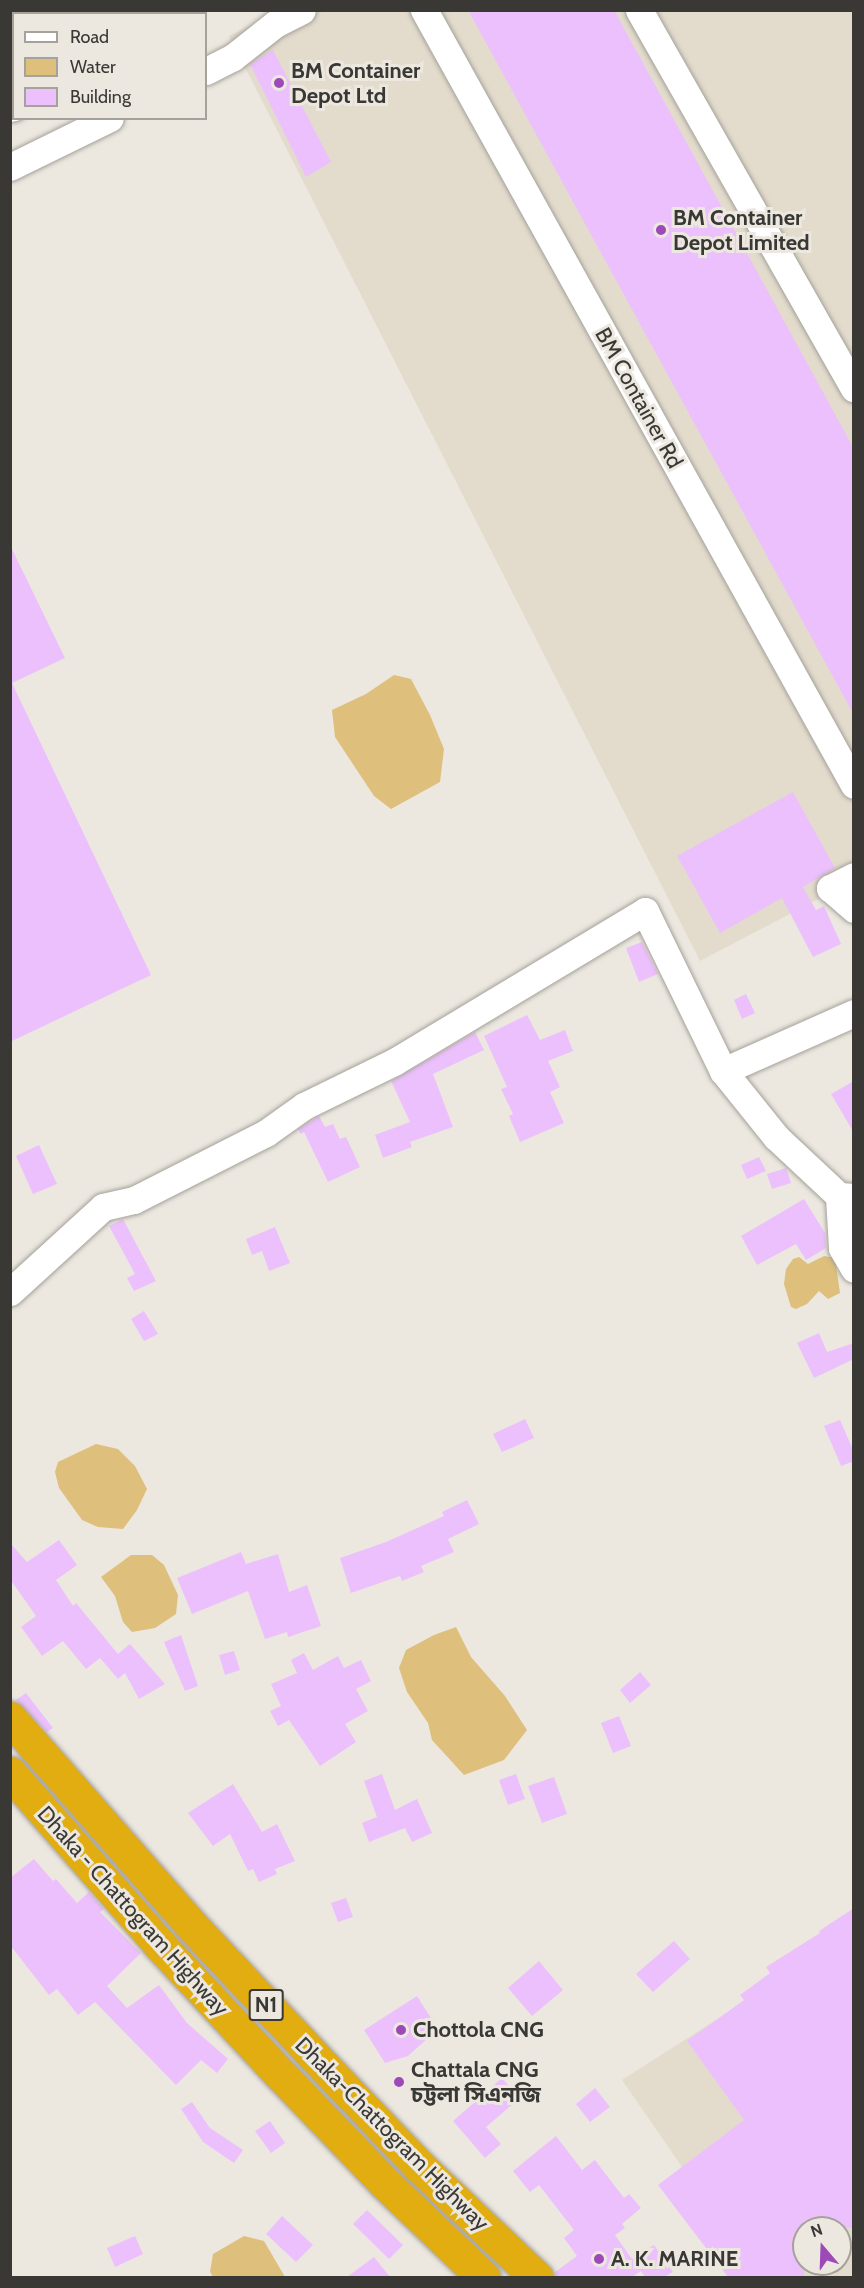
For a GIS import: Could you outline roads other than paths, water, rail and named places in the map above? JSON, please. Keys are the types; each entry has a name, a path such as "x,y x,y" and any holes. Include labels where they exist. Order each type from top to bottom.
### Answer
{"highway":[{"name":"Dhaka-Chattogram Highway","path":"10,1718 193,1927 314,2056 418,2165 537,2277"},
{"name":"Dhaka - Chattogram Highway","path":"10,1773 160,1945 281,2074 385,2183 484,2277"}],"street":[{"path":"207,70 232,58 275,24 302,10"},
{"name":"BM Container Rd","path":"424,10 854,785"},
{"path":"639,10 854,388"},
{"path":"10,167 106,120"},
{"path":"854,876 830,888 854,909"},
{"path":"10,1292 103,1207 134,1200 266,1133 304,1106 403,1057 645,911 723,1071 776,1137 846,1197 842,1248 854,1269"},
{"path":"723,1071 854,1013"}],"water":[{"path":"394,675 411,679 430,715 444,749 440,782 391,809 374,796 335,737 332,710 366,694"},
{"path":"824,1256 835,1258 840,1293 828,1299 819,1291 807,1304 796,1309 791,1307 784,1284 786,1269 793,1259 799,1257 808,1264"},
{"path":"96,1444 118,1449 135,1466 147,1489 137,1510 123,1529 98,1527 82,1520 59,1488 55,1472 58,1462"},
{"path":"131,1555 152,1555 164,1565 178,1595 176,1614 155,1628 132,1632 123,1622 115,1596 101,1577"},
{"path":"456,1627 471,1657 505,1696 527,1730 504,1760 464,1775 432,1740 428,1723 407,1692 399,1668 406,1650 434,1635"},
{"path":"244,2236 264,2241 285,2277 213,2277 210,2272 213,2254"}],"place":[{"name":"BM Container Depot Ltd","path":"279,83"},
{"name":"BM Container Depot Limited","path":"661,230"},
{"name":"Chottola CNG","path":"401,2030"},
{"name":"Chattala CNG চট্টলা সিএনজি","path":"399,2082"},
{"name":"A. K. MARINE","path":"599,2259"}]}
